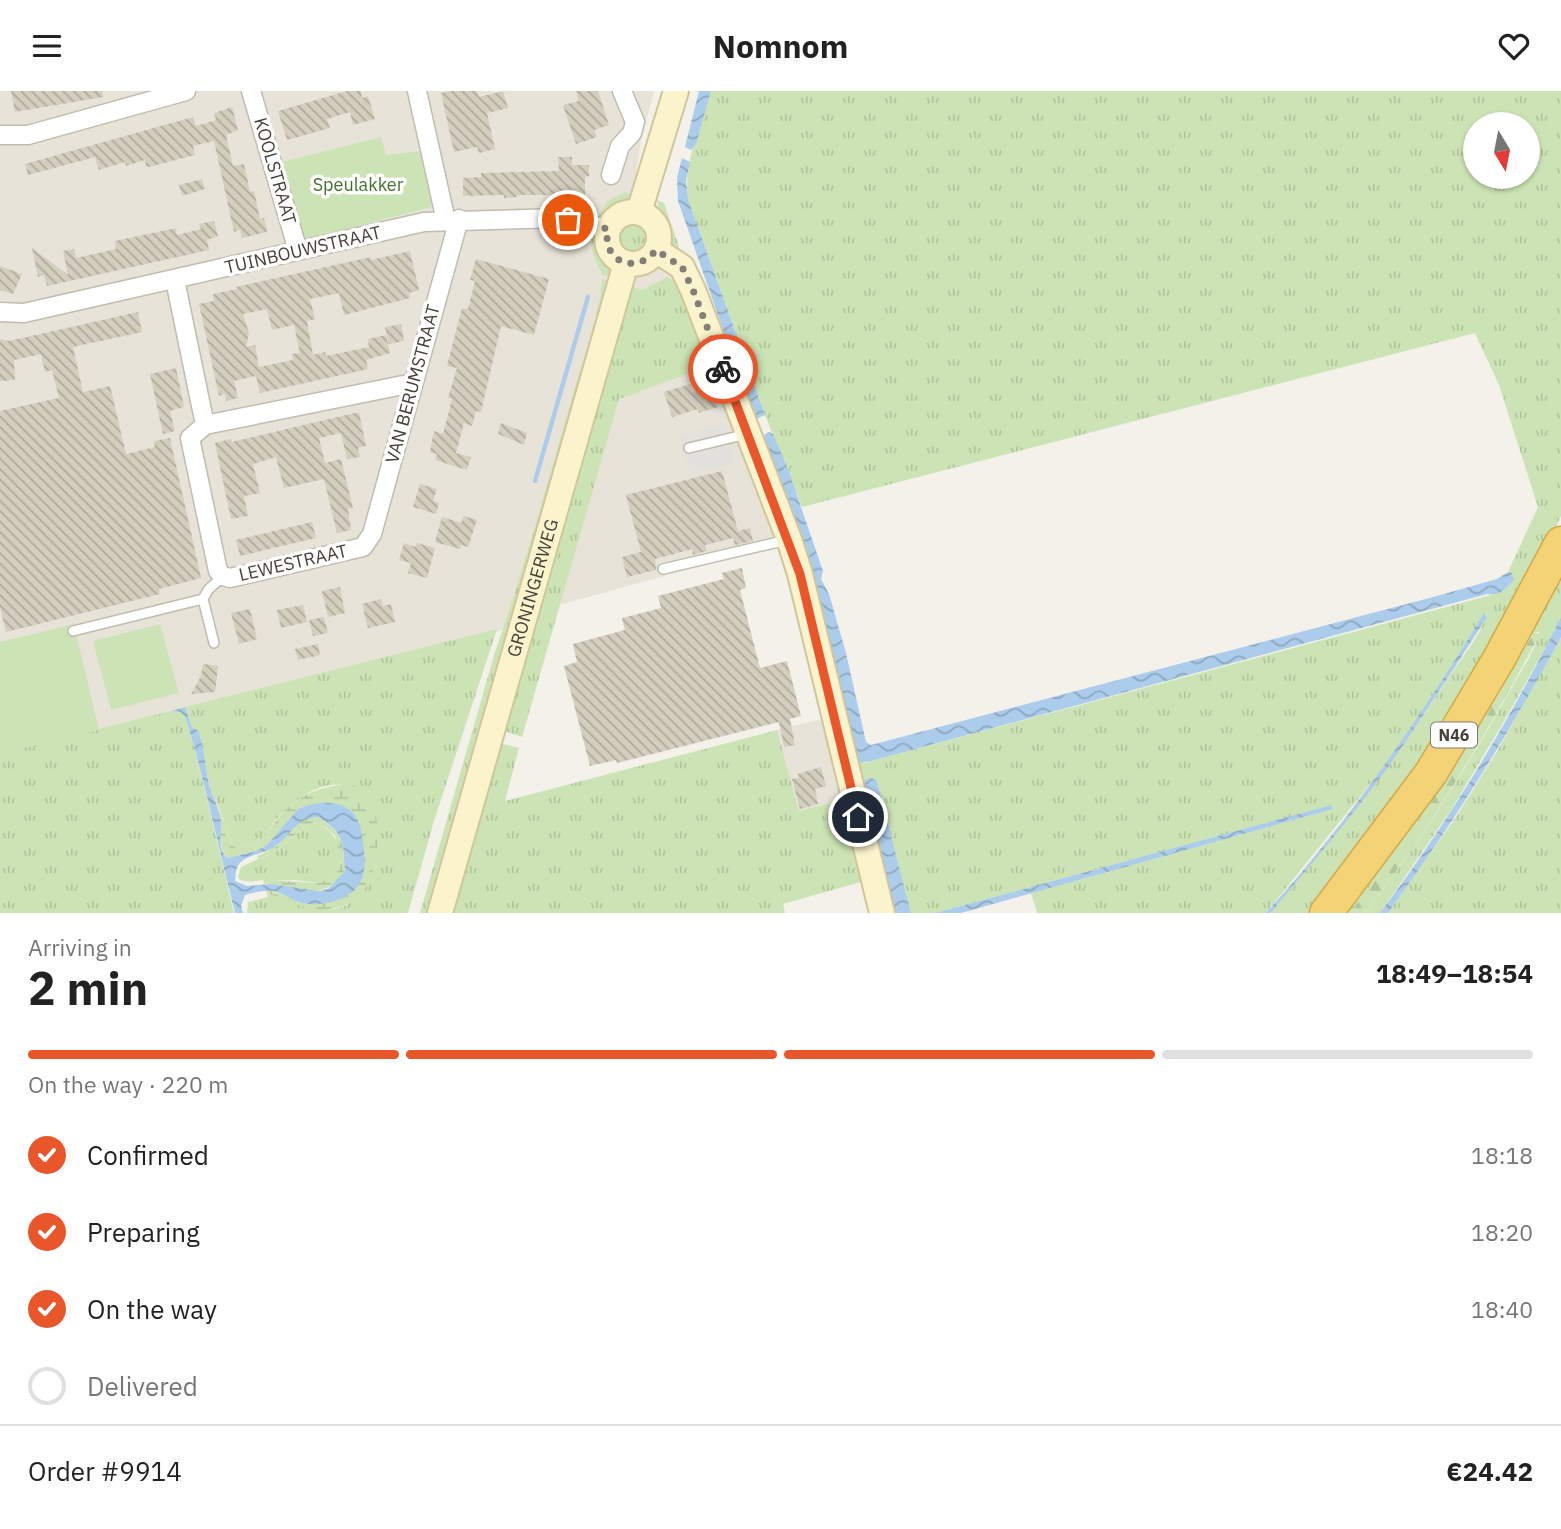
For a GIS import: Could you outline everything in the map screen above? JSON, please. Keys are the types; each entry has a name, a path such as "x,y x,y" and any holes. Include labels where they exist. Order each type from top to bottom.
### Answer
{"highway":[{"name":"N46","path":"1326,913 1431,773 1499,659 1561,544"}],"main road":[{"path":"639,212 677,91"},
{"path":"639,212 648,216 659,231 656,250 643,262 626,263 614,256 610,250 608,229 611,222 624,213 639,212"},
{"path":"656,250 682,267 693,290 789,540 800,574 882,913"},
{"name":"GRONINGERWEG","path":"440,913 626,263"}],"street":[{"path":"0,135 28,135 187,91"},
{"name":"KOOLSTRAAT","path":"251,91 298,251"},
{"path":"417,91 452,220"},
{"path":"611,176 620,146 632,133 635,122 622,91"},
{"name":"TUINBOUWSTRAAT","path":"0,312 24,313 424,222 560,218 608,229"},
{"name":"VAN BERUMSTRAAT","path":"363,547 372,534 413,383 452,220"},
{"path":"175,280 205,425"},
{"path":"223,576 216,566 190,438 205,425 413,383"},
{"name":"LEWESTRAAT","path":"223,576 230,578 363,547"}],"lane":[{"path":"689,448 748,434"},
{"path":"663,569 789,540"},
{"path":"214,643 203,599 208,590 223,576"},
{"path":"73,631 203,599"}],"shaded area":[{"path":"0,91 654,91 641,141 633,195 622,209 603,219 598,243 610,270 639,275 668,266 689,293 780,544 559,605 469,644 0,757"},
{"path":"726,424 735,462 689,473 680,435"},
{"path":"822,719 841,800 799,811 777,730"}],"green space":[{"path":"711,91 1561,91 1561,516 1534,575 1469,694 1314,913 1270,913 1383,772 1473,641 1487,615 1484,614 1428,704 1387,763 1266,913 1037,913 1031,893 1333,809 1333,805 935,913 911,913 877,781 861,784 857,761 864,763 1491,595 1510,572 1538,507 1499,385 1475,333 802,507 765,415 688,199 690,158"},
{"name":"Speulakker","path":"381,137 386,155 420,151 432,207 303,240 282,162"},
{"path":"625,192 633,195 622,208 595,221 607,201"},
{"path":"657,200 664,203 679,247 675,252 661,220"},
{"path":"634,221 647,226 652,239 647,252 634,257 621,252 616,239 621,226"},
{"path":"590,236 604,253 610,276 603,275 598,266 592,252"},
{"path":"667,277 687,290 715,364 619,399 522,737 504,731 623,311 633,287 642,290"},
{"path":"602,279 610,281 433,913 420,913 590,338"},
{"path":"1561,563 1561,617 1451,810 1380,913 1365,913 1424,832 1460,775 1527,661 1539,632 1534,632 1476,734 1416,825 1350,913 1338,913"},
{"path":"74,624 99,730 2,753 0,642"},
{"path":"160,624 179,693 111,710 93,641"},
{"path":"497,629 434,821 408,913 247,913 248,902 268,897 266,891 298,904 324,910 343,906 358,897 368,883 377,846 372,808 365,792 344,785 324,786 296,801 281,815 257,844 259,850 256,851 254,845 238,849 229,843 226,826 210,787 201,737 192,728 185,707"},
{"path":"1534,632 1540,634 1480,742 1437,812 1365,913 1350,913 1428,807 1475,736"},
{"path":"1561,637 1561,913 1388,913 1454,820 1499,748"},
{"path":"171,711 185,716 234,913 0,913 0,734 3,753"},
{"path":"777,730 799,811 841,800 861,882 783,904 785,913 447,913 500,743 519,748 505,801"},
{"path":"343,784 364,791 375,814 378,845 371,876 365,888 350,902 327,910 309,909 271,895 269,891 288,895 296,901 345,897 359,823 305,806 298,809 266,846 259,850 257,844 297,800 313,792"},
{"path":"218,809 226,826 229,843 238,849 254,845 256,851 228,858 220,842"},
{"path":"318,817 333,829 340,839 345,871 328,887 319,890 301,890 268,884 267,880 319,883 336,875 340,863 335,836 327,828 314,823 305,826 278,850 261,858 260,855 277,846 302,819"},
{"path":"309,823 326,828 336,841 340,858 336,875 319,883 294,880 267,881 268,884 264,884 263,880 240,880 238,877 241,867 258,859 257,856 262,858 278,850"}],"water":[{"path":"699,91 711,91 696,144 691,150 685,147"},
{"path":"682,158 690,162 686,181 688,199 765,415 756,419 678,201 677,177"},
{"path":"769,432 773,434 789,472 823,571 821,579 829,594 846,653 866,742 871,745 1437,596 1497,579 1508,572 1512,573 1514,580 1496,594 1487,594 859,763 811,566 764,438"},
{"path":"1484,613 1487,617 1389,766 1274,909 1266,913 1355,806 1435,692"},
{"path":"1561,617 1561,637 1500,744 1412,880 1388,913 1380,913 1477,769 1521,694"},
{"path":"185,707 192,728 198,730 209,784 221,822 221,846 228,858 266,846 298,809 313,804 337,804 351,811 361,830 364,867 356,888 338,900 314,904 302,903 275,892 258,892 245,895 241,906 243,913 235,913 185,716 171,711","holes":["318,817 338,834 344,853 345,871 328,889 319,891 271,884 247,886 235,881 237,868 242,861 273,848 298,824"]},
{"path":"872,778 877,781 911,913 893,913 861,784"},
{"path":"1332,805 1333,809 961,913 935,913"}],"building":[{"path":"11,91 102,91 103,97 15,112"},
{"path":"347,91 361,91 362,98 368,96 375,119 353,125 350,112 327,119 330,128 287,140 278,111"},
{"path":"477,91 479,97 503,91 508,108 487,113 495,149 479,153 477,147 454,152 441,93"},
{"path":"576,91 598,91 609,125 594,130 597,137 576,144 563,105 579,101"},
{"path":"232,107 238,130 226,135 233,166 244,164 250,192 254,191 260,219 264,218 267,232 242,238 240,230 234,232 214,141 193,146 195,155 149,167 146,166 145,160 126,166 125,162 99,170 95,157 28,175 25,164 193,117 196,126 216,120 214,113"},
{"path":"558,157 572,157 572,165 589,165 589,176 585,177 585,195 517,195 504,198 504,195 463,196 463,178 481,177 481,173 559,171"},
{"path":"202,179 205,189 182,196 179,185"},
{"path":"214,221 218,236 207,240 209,250 47,286 44,275 38,277 32,248 68,275 63,251 74,249 76,258 116,249 115,241 176,228 177,235 201,229 199,224"},
{"path":"410,251 419,290 409,293 410,298 344,315 339,293 310,299 315,319 307,321 313,355 325,352 326,356 369,347 368,339 386,335 390,353 366,360 368,369 260,393 256,376 234,381 238,398 226,401 225,394 219,396 199,304 214,301 213,294 237,289 236,287 371,257 371,260","holes":["267,309 272,330 294,325 300,353 292,354 293,360 259,367 255,345 246,347 249,333 243,314"]},
{"path":"476,259 549,279 534,335 501,326 481,412 476,411 472,426 464,423 456,453 471,457 467,470 435,460 437,454 430,452 434,431 443,434 452,399 448,398 457,368 447,366 462,308 468,309 475,281 470,280"},
{"path":"0,266 22,274 13,294 0,290"},
{"path":"138,312 142,332 73,347 83,392 110,386 126,454 155,447 154,441 170,438 201,578 159,589 160,594 6,632 0,607 0,411 59,398 52,370 45,372 41,354 14,360 15,380 0,381 0,339 9,341"},
{"path":"401,324 404,341 389,344 385,327"},
{"path":"176,368 184,407 170,411 175,431 163,434 150,374"},
{"path":"690,384 692,392 711,386 718,407 699,413 698,409 672,417 664,392"},
{"path":"359,412 366,446 358,448 360,457 347,459 341,433 319,438 325,463 341,459 353,508 348,509 351,530 337,533 324,479 284,488 276,457 253,464 260,493 244,496 248,516 231,519 215,443 231,439 232,442"},
{"path":"501,423 527,433 524,445 498,434"},
{"path":"722,471 738,531 750,528 753,541 735,545 733,538 705,545 707,551 693,555 692,549 655,559 656,570 627,577 622,557 641,552 626,495"},
{"path":"420,484 437,489 433,501 439,503 436,514 413,507"},
{"path":"464,516 477,520 468,547 461,545 460,549 435,542 442,517 461,523"},
{"path":"312,522 316,538 240,556 236,540"},
{"path":"404,543 415,547 417,543 435,548 427,578 408,573 411,563 399,560"},
{"path":"742,568 746,588 740,590 760,668 787,661 801,716 790,719 795,745 784,747 779,722 617,763 616,760 590,766 564,666 577,662 573,644 625,630 622,618 661,608 658,596 724,579 722,573"},
{"path":"340,587 345,613 328,617 322,591"},
{"path":"381,599 383,606 391,604 395,622 368,628 362,604"},
{"path":"303,605 307,622 281,628 277,610"},
{"path":"250,609 257,639 239,644 231,613"},
{"path":"324,617 328,633 313,636 309,620"},
{"path":"318,644 320,655 298,660 295,649"},
{"path":"203,664 218,666 215,692 191,694 201,676"},
{"path":"821,767 826,786 815,789 818,804 800,809 792,779 799,778 798,774"}],"waterway":[{"path":"535,481 588,297"}],"way so far":[{"path":"568,220 608,229 607,243 610,250 614,256 626,263 643,262 656,250 682,267 723,369"}],"route":[{"path":"723,369 800,574 858,817"}]}
